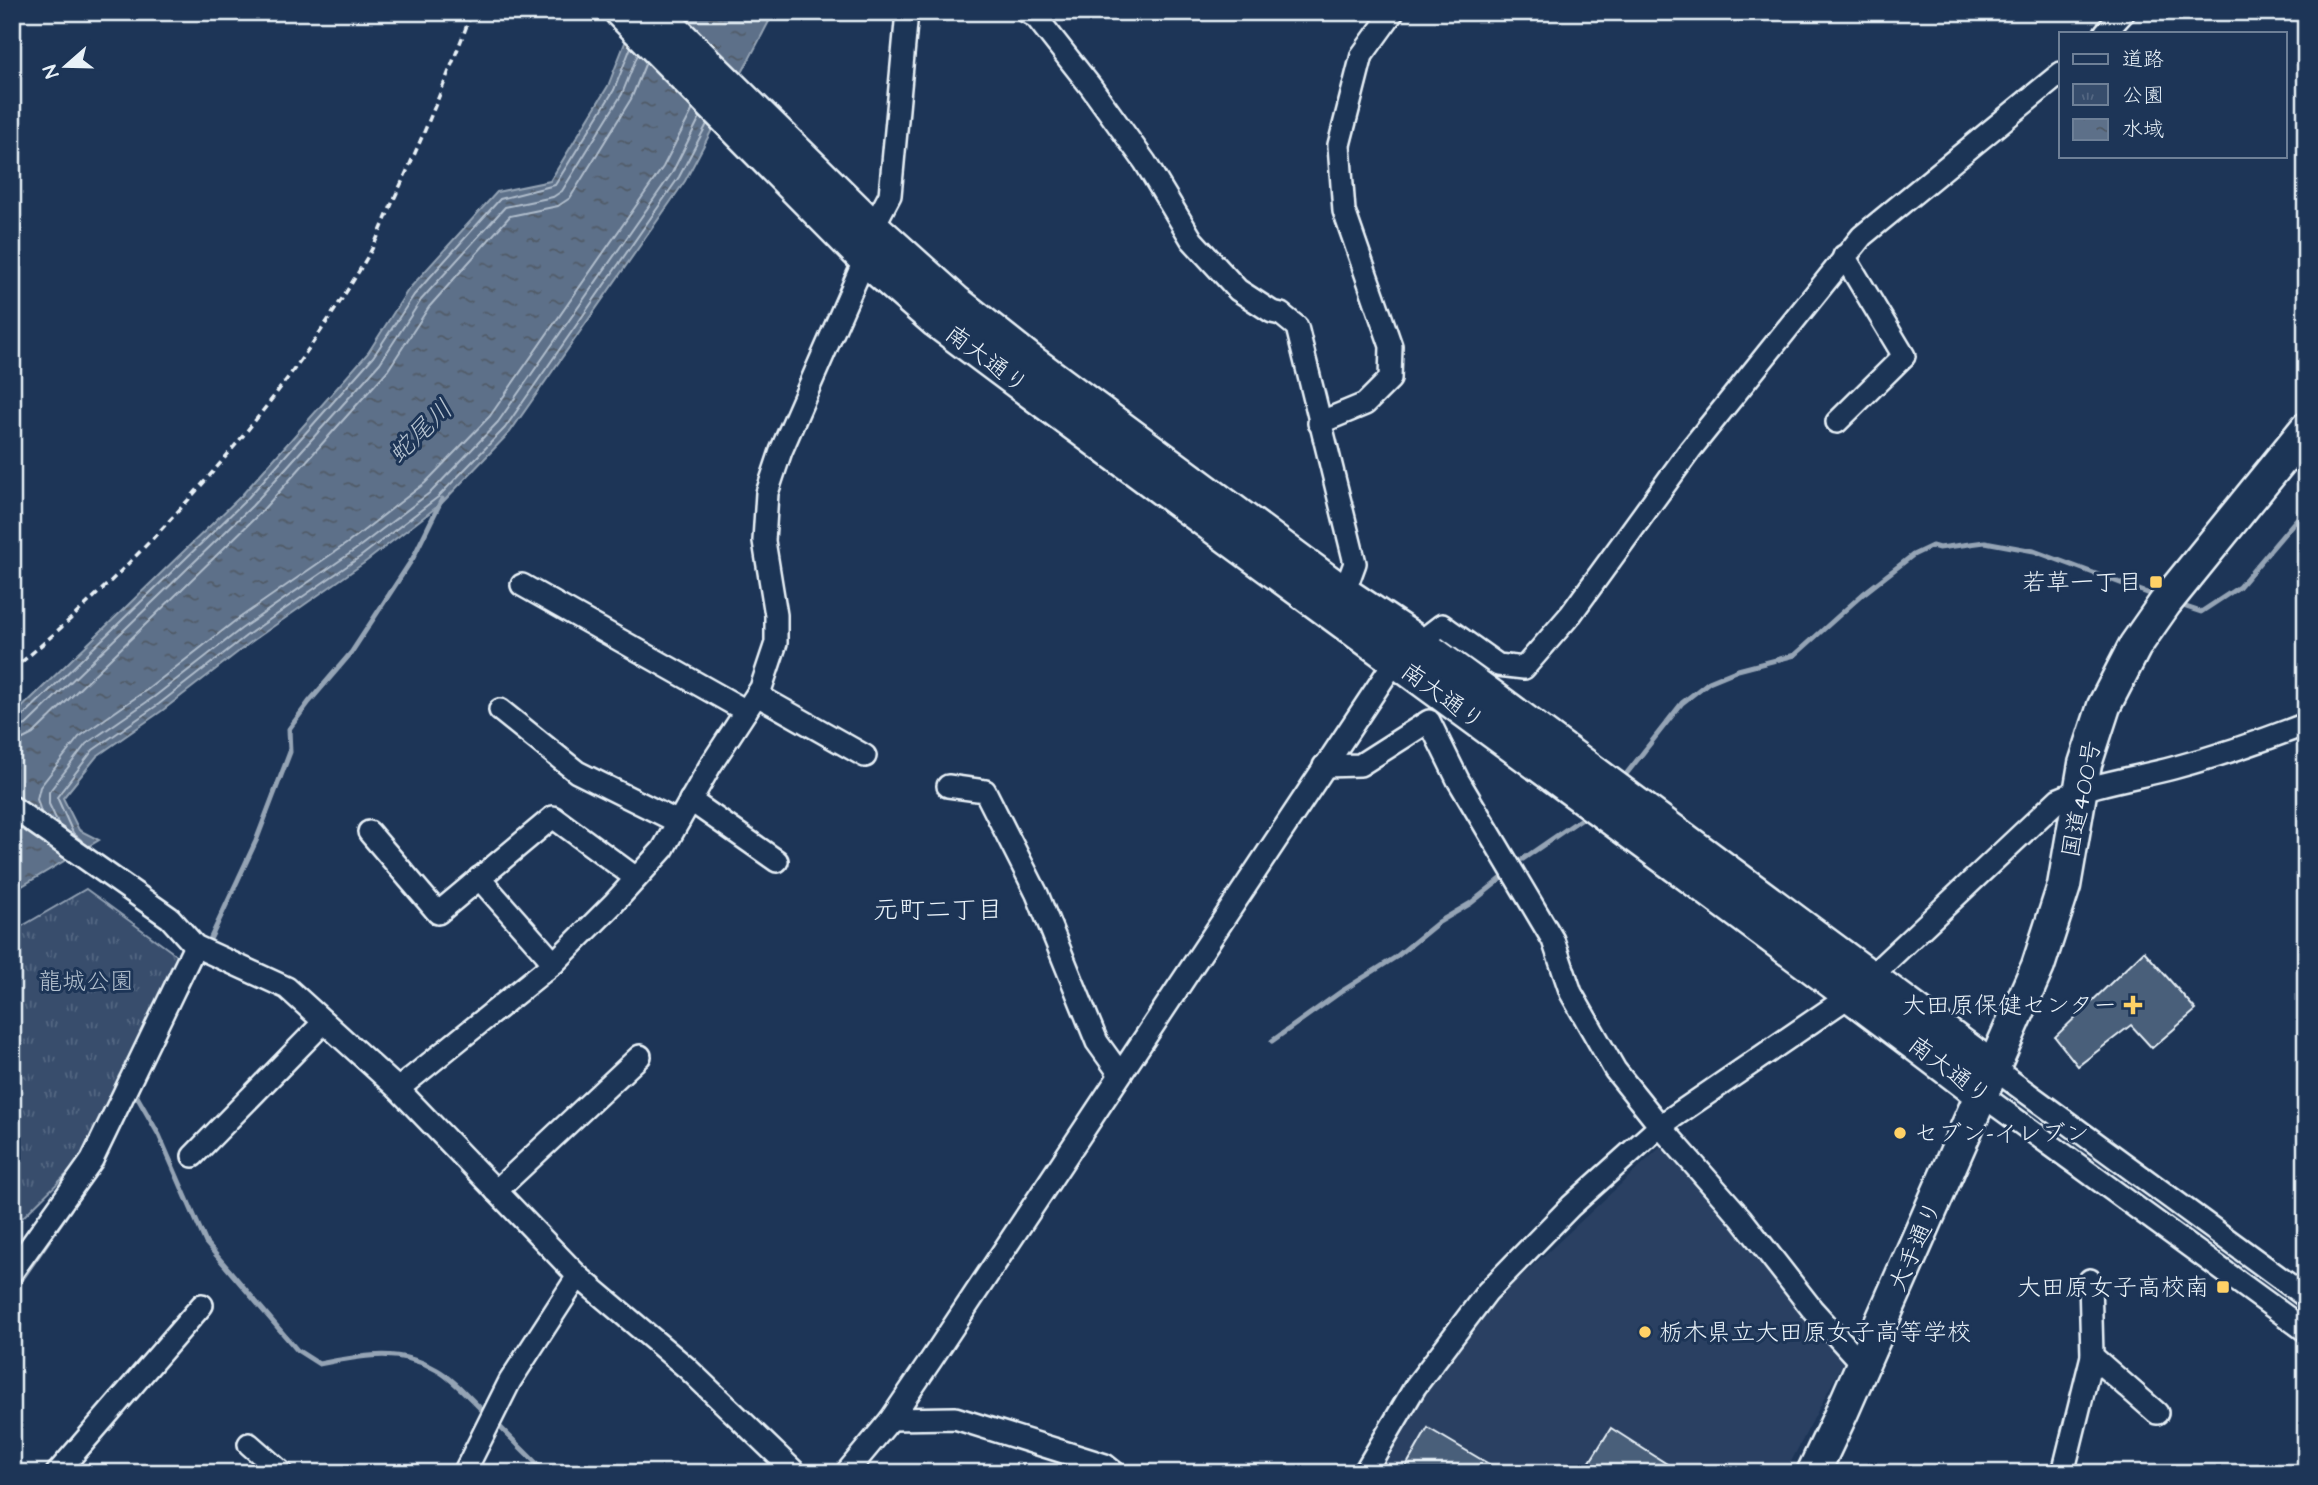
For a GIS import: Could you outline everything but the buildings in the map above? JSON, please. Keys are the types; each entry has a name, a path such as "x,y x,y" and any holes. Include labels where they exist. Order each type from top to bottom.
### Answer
{"highway":[{"name":"南大通り","path":"621,12 955,300 1027,358 1344,593 1407,652"},
{"name":"南大通り","path":"655,12 865,260 936,321 1407,652 1988,1081"},
{"name":"国道400号","path":"1988,1081 2038,967 2064,886 2093,735 2112,688 2135,646 2165,603 2306,429"},
{"name":"大手通り","path":"1813,1473 1988,1081"}],"street":[{"path":"398,1089 554,964 663,849 690,800 751,703 776,643 776,615 764,541 767,493 781,451 865,260 873,227 890,195 907,12"},
{"path":"1027,12 1036,17 1091,87 1145,162 1192,240 1238,290 1272,312 1281,314 1297,327 1355,563 1344,593"},
{"path":"1319,423 1365,404 1391,379 1391,346 1344,211 1339,145 1362,55 1394,12"},
{"path":"2106,32 2124,12"},
{"path":"846,1473 891,1419 1324,766 1407,652 1442,625 1498,665 1524,668 1571,614 1690,450 1862,236 2059,76"},
{"path":"1836,422 1904,356 1844,257"},
{"path":"522,585 751,703 865,755"},
{"path":"500,710 578,772 678,822"},
{"path":"1324,766 1360,765 1429,722 1458,780 1553,940 1571,993 1615,1070 1741,1218 1812,1308 1863,1365"},
{"path":"1364,1473 1415,1387 1487,1292 1571,1206 1660,1126 1862,986 2041,814 2059,800 2081,790 2234,751 2306,724"},
{"path":"948,786 985,791 1037,894 1097,1042 1121,1074"},
{"path":"690,800 777,861"},
{"path":"12,807 170,918 195,946 286,988 398,1089 578,1276 687,1368 796,1473"},
{"path":"369,832 438,913 553,817 636,878"},
{"path":"480,878 554,964"},
{"path":"12,1272 92,1160 195,946"},
{"path":"194,1156 324,1022"},
{"path":"496,1191 640,1056"},
{"name":"南大通り","path":"1988,1081 2306,1297"},
{"name":"南大通り","path":"1988,1081 2306,1331"},
{"path":"464,1473 510,1381 578,1276"},
{"path":"2063,1473 2091,1356 2090,1280"},
{"path":"57,1473 202,1305"},
{"path":"2091,1356 2157,1412"},
{"path":"891,1419 955,1418 1105,1465 1115,1473"},
{"path":"249,1444 282,1473"}],"path":[{"path":"12,670 79,612 146,544 227,455 299,362 366,260 427,130 472,12"}],"shaded area":[{"name":"栃木県立大田原女子高等学校","path":"1663,1145 1844,1361 1785,1473 1373,1473 1426,1392 1494,1302"}],"green space":[{"name":"龍城公園","path":"86,889 179,957 81,1160 12,1228 12,932"}],"water":[{"name":"蛇尾川","path":"637,12 774,12 685,181 510,432 442,503 364,563 251,642 163,710 97,756 63,798 79,830 99,840 12,892 12,717 241,496 368,353 408,290 497,192 550,181 608,86"}],"waterway":[{"path":"207,946 256,841 290,752 289,729 351,653 413,558 442,499"},
{"path":"2186,607 2201,612 2239,587 2306,508"},
{"path":"1627,773 1682,703 1709,682 1738,670 1795,655 1863,594 1913,555 1932,546 1939,548 1985,542 2034,551 2150,594"},
{"path":"1523,859 1581,819"},
{"path":"1272,1041 1342,991 1396,957 1439,922 1471,903 1501,879"},
{"path":"184,993 202,955"},
{"path":"135,1093 159,1135 206,1243 297,1350 319,1364 379,1355 408,1358 437,1370 450,1379 486,1414"},
{"path":"12,1293 70,1209"},
{"path":"496,1423 546,1473"}],"place":[{"name":"若草一丁目","path":"2156,582"},
{"name":"大田原保健センター","path":"2133,1005"},
{"name":"セブン-イレブン","path":"1900,1133"},
{"name":"大田原女子高校南","path":"2223,1287"},
{"name":"栃木県立大田原女子高等学校","path":"1645,1332"}],"district":[{"name":"元町二丁目","path":"938,909"}]}
